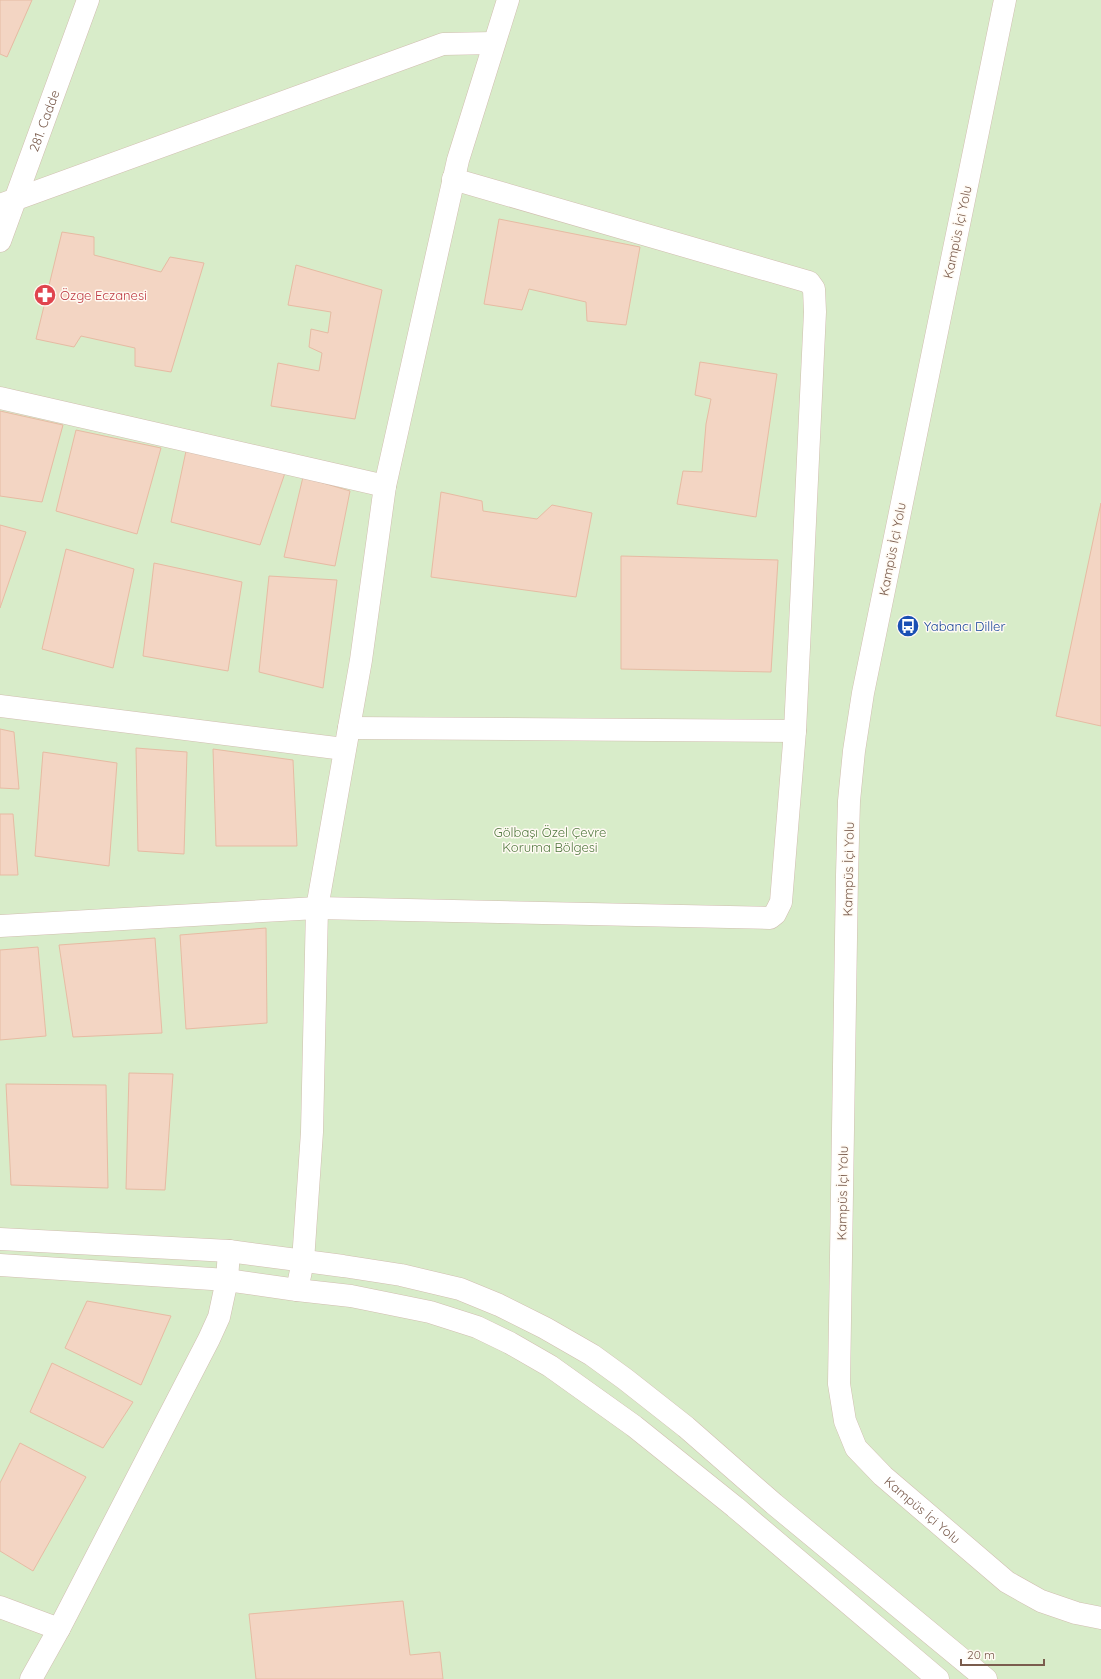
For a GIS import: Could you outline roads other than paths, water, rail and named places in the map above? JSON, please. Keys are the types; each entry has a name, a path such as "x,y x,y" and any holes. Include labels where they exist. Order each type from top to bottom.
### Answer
{"street":[{"name":"281. Cadde","path":"0,241 8,202 88,0"},
{"path":"297,1290 303,1261 312,1132 317,908 361,660 385,486 458,160 508,0"},
{"name":"Kampüs İçi Yolu","path":"1005,0 863,693 854,751 849,801 847,875 839,1384 845,1421 856,1448 883,1476 1007,1582 1040,1601 1076,1613 1101,1618"},
{"path":"8,202 444,44 494,43"},
{"path":"0,926 317,908 770,918 775,914 781,902 796,731 814,320 814,289 809,282 454,179"},
{"path":"0,398 385,486"},
{"path":"0,706 344,749"},
{"path":"349,728 796,731"},
{"path":"0,1239 229,1251 401,1275 460,1289 499,1305 546,1328 592,1355 686,1427 774,1504 986,1679"},
{"path":"31,1679 59,1629 219,1316 227,1280 229,1251"},
{"path":"0,1265 227,1280 351,1296 430,1312 477,1327 510,1343 550,1366 634,1426 735,1508 938,1679"},
{"path":"0,1607 59,1629"}],"place":[{"name":"Özge Eczanesi","path":"45,295"},
{"name":"Yabancı Diller","path":"908,626"}],"park label":[{"name":"Gölbaşı Özel Çevre Koruma Bölgesi","path":"550,840"}]}
